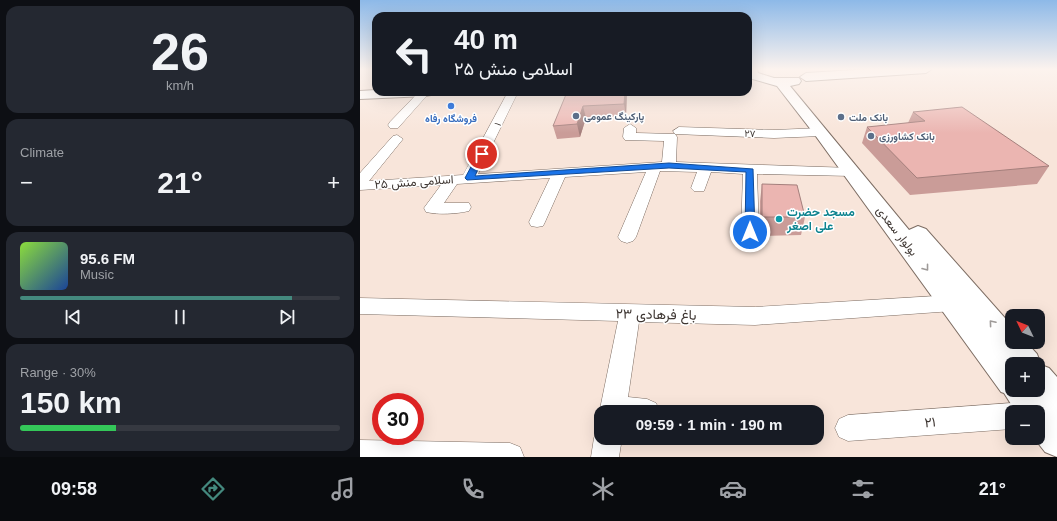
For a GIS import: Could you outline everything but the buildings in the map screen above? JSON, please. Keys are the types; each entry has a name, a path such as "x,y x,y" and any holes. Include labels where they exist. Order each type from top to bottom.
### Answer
{"main road":[{"name":"بولوار سعدی","path":"802,90 821,132 1005,372"},
{"name":"بولوار سعدی","path":"806,90 1020,357"},
{"path":"1045,387 1057,402"},
{"path":"1024,397 1031,405"},
{"path":"1045,424 1057,440"}],"street":[{"path":"394,125 421,96"},
{"name":"۱","path":"469,178 511,96"},
{"path":"627,237 662,166 671,137 629,137 630,128"},
{"name":"۲۷","path":"679,131 774,134 821,132"},
{"path":"360,182 398,138"},
{"name":"اسلامی منش ۲۵","path":"360,186 662,166 750,170 852,172"},
{"path":"699,188 705,168"},
{"path":"750,170 750,232"},
{"path":"537,222 560,172"},
{"path":"453,180 432,208 464,207"},
{"name":"باغ فرهادی ۲۳","path":"360,306 755,316 953,303"},
{"path":"614,405 630,313"},
{"name":"۲۱","path":"848,428 1005,417"},
{"path":"605,457 607,445"},
{"path":"360,454 510,457"}],"place":[{"name":"فروشگاه رفاه","path":"451,106"},
{"name":"پارکینگ عمومی","path":"576,116"},
{"name":"بانک ملت","path":"841,117"},
{"name":"بانک کشاورزی","path":"871,136"},
{"name":"مسجد حضرت علی اصغر","path":"779,219"}],"route":[{"path":"482,154 469,178 612,168 669,166 750,170 750,232"}]}
